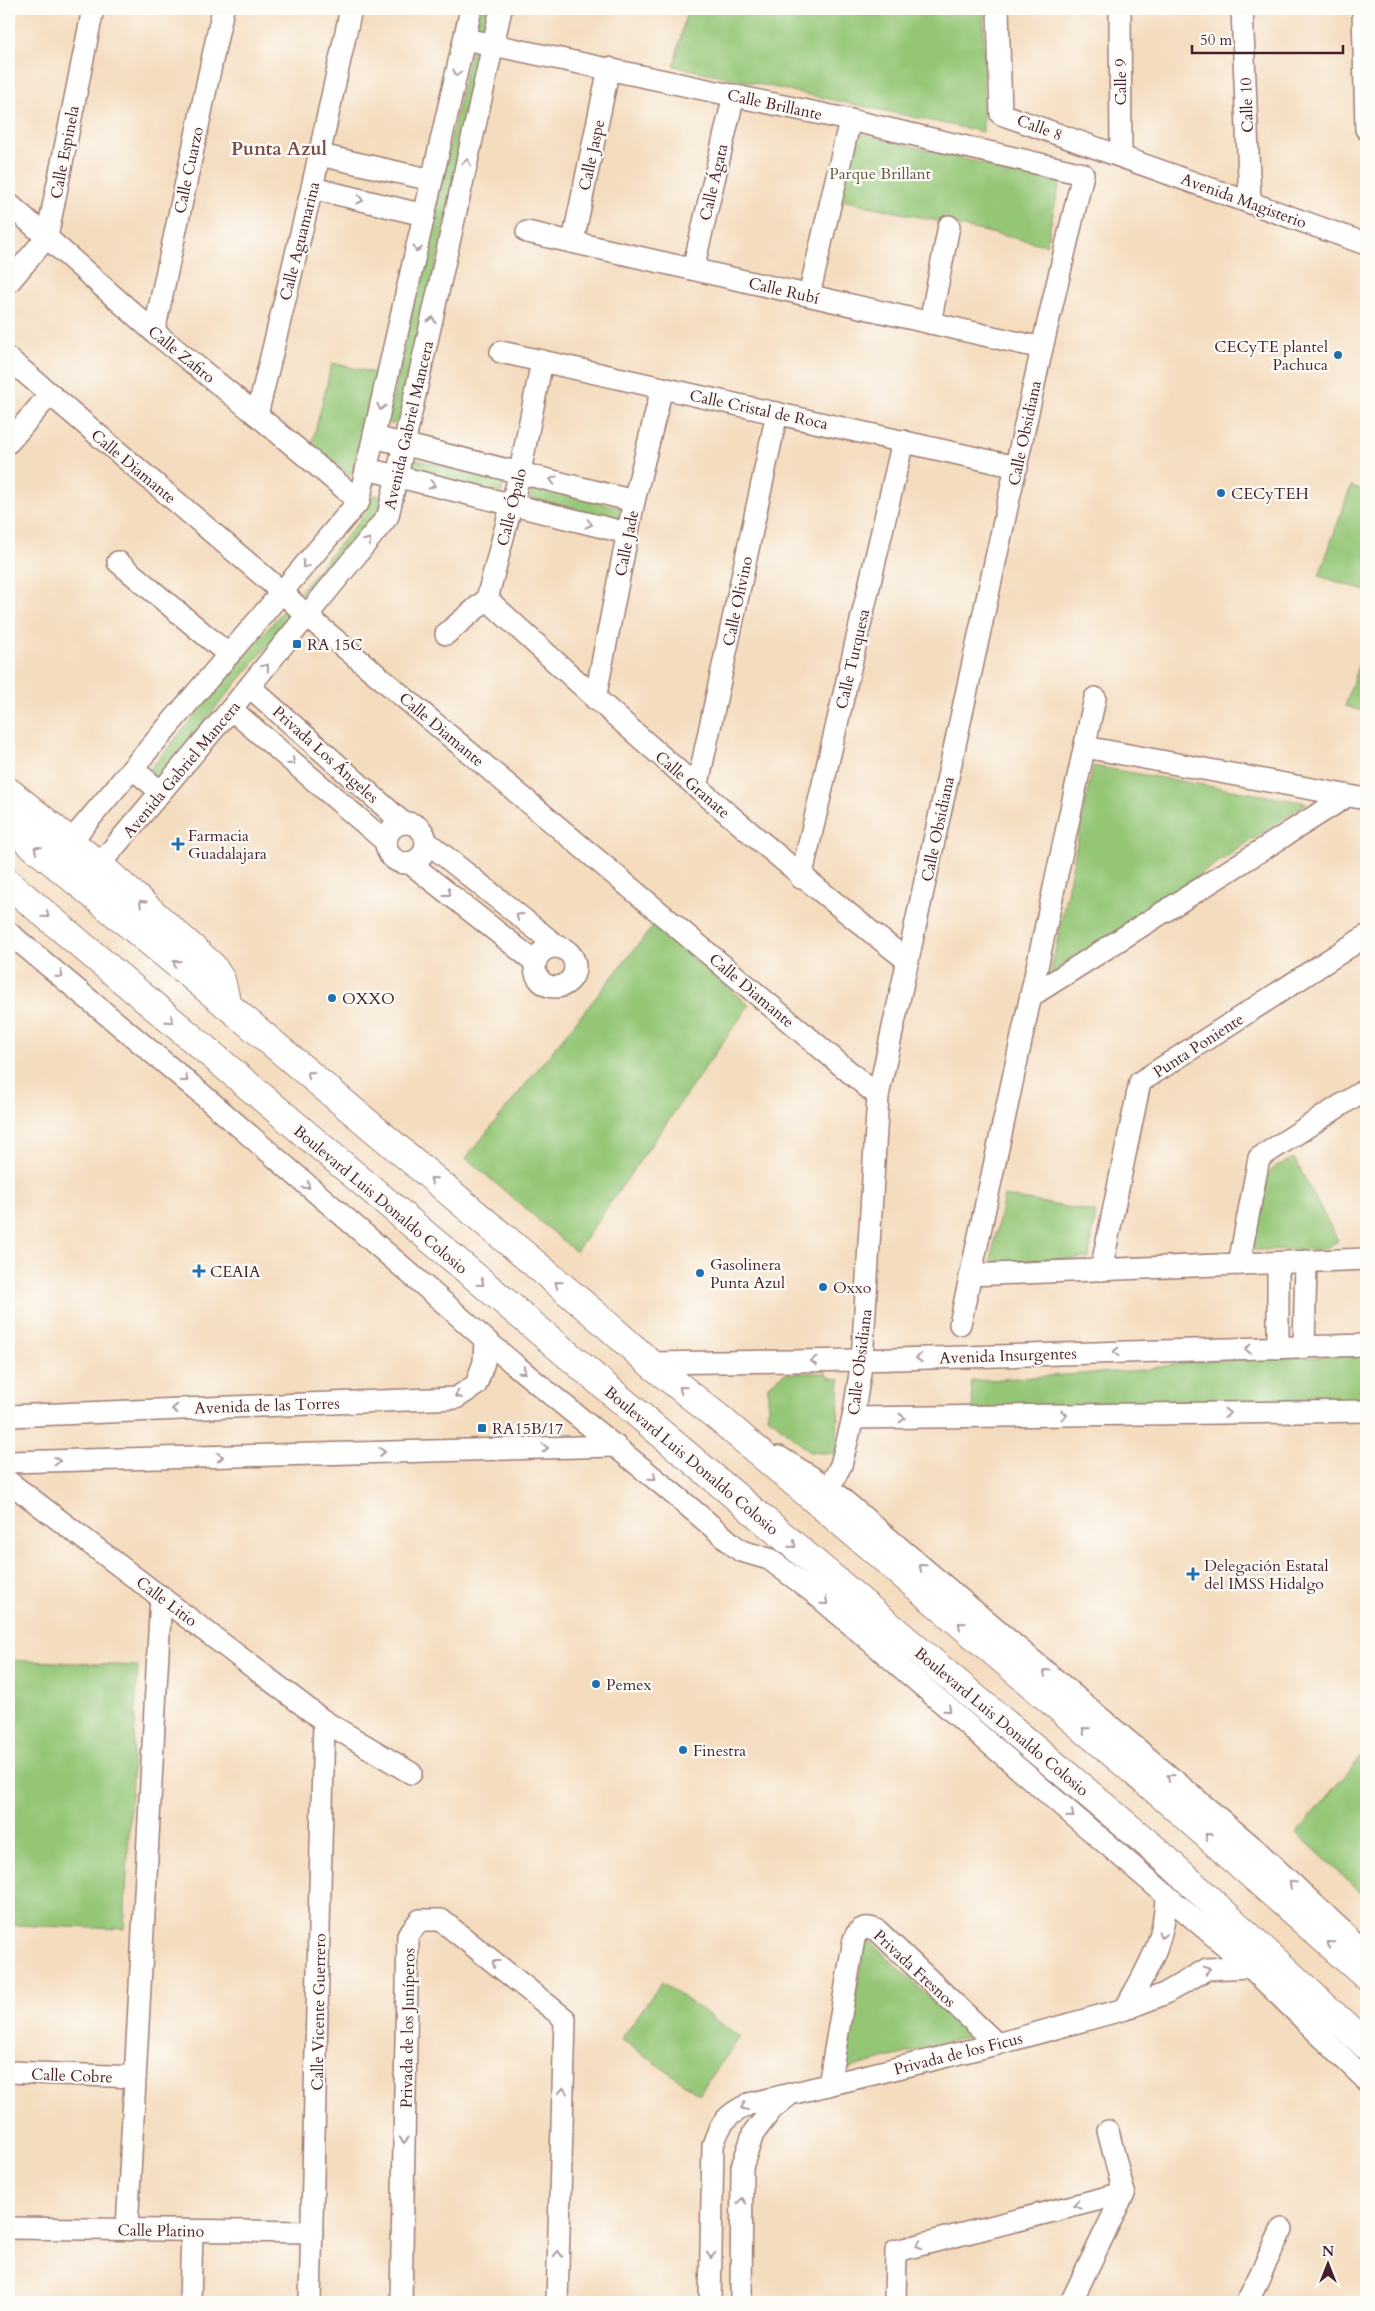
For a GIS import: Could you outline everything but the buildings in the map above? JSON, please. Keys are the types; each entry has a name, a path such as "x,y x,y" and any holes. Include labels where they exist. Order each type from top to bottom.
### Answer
{"main road":[{"path":"9,792 99,865 212,966 221,980 227,1005"},
{"path":"9,826 227,1005 597,1316 650,1363 720,1419 1156,1790 1366,1976"},
{"name":"Boulevard Luis Donaldo Colosio","path":"9,884 1159,1853 1366,2045"}],"street":[{"name":"Calle Espinela","path":"9,282 47,237 93,9"},
{"name":"Calle Cuarzo","path":"154,332 223,9"},
{"name":"Calle Aguamarina","path":"257,415 320,155 351,9"},
{"name":"Avenida Gabriel Mancera","path":"70,842 359,501 471,9"},
{"name":"Avenida Gabriel Mancera","path":"99,865 250,687 388,516 501,9"},
{"name":"Calle 8","path":"998,9 1001,114 1121,156"},
{"name":"Calle 9","path":"1120,9 1121,156"},
{"name":"Calle 10","path":"1242,9 1250,202"},
{"path":"1363,9 1366,129"},
{"name":"Calle Brillante","path":"465,39 850,120 1084,174"},
{"name":"Calle Jaspe","path":"573,241 609,68"},
{"name":"Calle Ágata","path":"693,269 734,95"},
{"path":"809,295 850,120"},
{"path":"320,155 432,180"},
{"name":"Avenida Magisterio","path":"1121,156 1366,244"},
{"name":"Calle Obsidiana","path":"829,1488 841,1465 853,1418 862,1360 878,1096 1042,348 1084,174"},
{"path":"312,188 424,215"},
{"name":"Calle Zafiro","path":"9,204 154,332 359,501"},
{"path":"930,323 949,226"},
{"name":"Calle Rubí","path":"527,232 1042,348"},
{"name":"Calle Cristal de Roca","path":"502,352 1017,467"},
{"name":"Calle Diamante","path":"9,359 282,592 307,616 878,1096"},
{"name":"Calle Ópalo","path":"487,599 520,472 542,361"},
{"name":"Calle Jade","path":"594,699 634,500 662,388"},
{"path":"9,442 50,394"},
{"name":"Calle Olivino","path":"698,788 777,413"},
{"path":"374,437 634,500"},
{"name":"Calle Turquesa","path":"801,878 903,441"},
{"path":"367,469 628,533"},
{"path":"118,562 229,655"},
{"path":"446,634 487,599"},
{"name":"Calle Granate","path":"487,599 594,699 801,878 908,962"},
{"name":"Privada Los Ángeles","path":"250,687 402,822"},
{"path":"960,1324 1096,698"},
{"name":"Privada Los Ángeles","path":"231,709 385,841"},
{"path":"1085,747 1357,797"},
{"path":"133,769 161,792"},
{"path":"1030,996 1357,797"},
{"path":"402,822 411,823 419,827 425,834 427,842 425,852 418,859 410,863 400,863 392,858 386,850 385,841 391,829 402,822"},
{"path":"427,842 557,946 566,949 573,956 576,966 574,976 567,983 558,987 548,986 540,981 535,972 535,962 540,953 547,948 557,946"},
{"path":"410,863 535,962"},
{"path":"9,933 198,1090 450,1308 485,1341 616,1446 741,1551 769,1558 813,1592 1250,1967 1366,2080"},
{"name":"Punta Poniente","path":"1102,1270 1140,1082 1366,936"},
{"path":"1239,1264 1260,1158 1366,1088"},
{"path":"970,1275 1306,1262 1362,1256"},
{"path":"1304,1348 1306,1262"},
{"path":"1278,1263 1278,1348"},
{"name":"Avenida de las Torres","path":"9,1416 456,1398 476,1384 484,1362 485,1341"},
{"name":"Avenida Insurgentes","path":"650,1363 862,1360 1366,1345"},
{"path":"853,1418 1366,1411"},
{"path":"720,1419 829,1488 1254,1848 1366,1953"},
{"path":"9,1462 616,1446"},
{"name":"Calle Litio","path":"9,1482 324,1721 411,1773"},
{"path":"127,2229 161,1596"},
{"name":"Calle Vicente Guerrero","path":"310,2302 324,1721"},
{"path":"1125,2009 1155,1954 1162,1937 1166,1918 1166,1896"},
{"name":"Privada de los Juníperos","path":"401,2302 408,1935 420,1920 441,1920 565,2019 557,2302"},
{"name":"Privada Fresnos","path":"829,2086 854,1939 857,1932 864,1928 871,1927 878,1931 997,2044"},
{"name":"Privada de los Ficus","path":"710,2302 713,2145 719,2128 729,2114 749,2104 997,2044 1125,2009 1164,1994 1207,1969 1250,1967"},
{"name":"Calle Cobre","path":"9,2072 135,2077"},
{"path":"740,2302 742,2167 746,2150 753,2134 772,2109 791,2094"},
{"path":"1070,2302 1124,2193 1108,2131"},
{"path":"895,2302 896,2251 1124,2193"},
{"name":"Calle Platino","path":"9,2228 312,2232"},
{"path":"1247,2302 1282,2229"},
{"path":"190,2302 192,2231"}],"green space":[{"path":"480,9 493,9 489,28 485,30 477,25"},
{"path":"687,9 984,9 983,132 674,66"},
{"path":"474,50 483,54 400,423 390,424 388,420 470,52"},
{"name":"Parque Brillant","path":"853,132 1060,182 1046,245 837,199"},
{"path":"332,363 375,373 351,477 312,444"},
{"path":"413,459 504,481 501,493 410,471"},
{"path":"1351,486 1366,491 1366,591 1319,576"},
{"path":"532,487 622,508 620,520 530,499"},
{"path":"373,494 382,497 380,508 373,521 351,550 306,599 299,592 360,520"},
{"path":"285,608 292,617 154,781 146,774"},
{"path":"1366,641 1366,712 1345,706"},
{"path":"1093,766 1307,803 1050,975"},
{"path":"654,925 749,1005 576,1252 466,1158"},
{"path":"1294,1158 1338,1241 1325,1249 1251,1250 1267,1175 1274,1167"},
{"path":"1004,1196 1096,1212 1089,1258 990,1262"},
{"path":"1366,1355 1366,1399 973,1411 971,1381 1143,1370 1192,1361"},
{"path":"785,1373 826,1373 830,1378 840,1379 836,1454 810,1452 768,1416 768,1385"},
{"path":"9,1660 138,1666 124,1929 9,1925"},
{"path":"1366,1751 1366,1898 1297,1833"},
{"path":"866,1937 970,2036 842,2070"},
{"path":"662,1982 740,2037 699,2094 621,2039"}],"place":[{"name":"CECyTE plantel Pachuca","path":"1338,355"},
{"name":"CECyTEH","path":"1221,493"},
{"name":"RA 15C","path":"297,644"},
{"name":"Farmacia Guadalajara","path":"178,844"},
{"name":"OXXO","path":"332,998"},
{"name":"CEAIA","path":"199,1271"},
{"name":"Gasolinera Punta Azul","path":"700,1273"},
{"name":"Oxxo","path":"823,1287"},
{"name":"RA15B/17","path":"482,1428"},
{"name":"Delegación Estatal del IMSS Hidalgo","path":"1193,1574"},
{"name":"Pemex","path":"596,1684"},
{"name":"Finestra","path":"683,1750"}],"district":[{"name":"Punta Azul","path":"279,148"}]}
